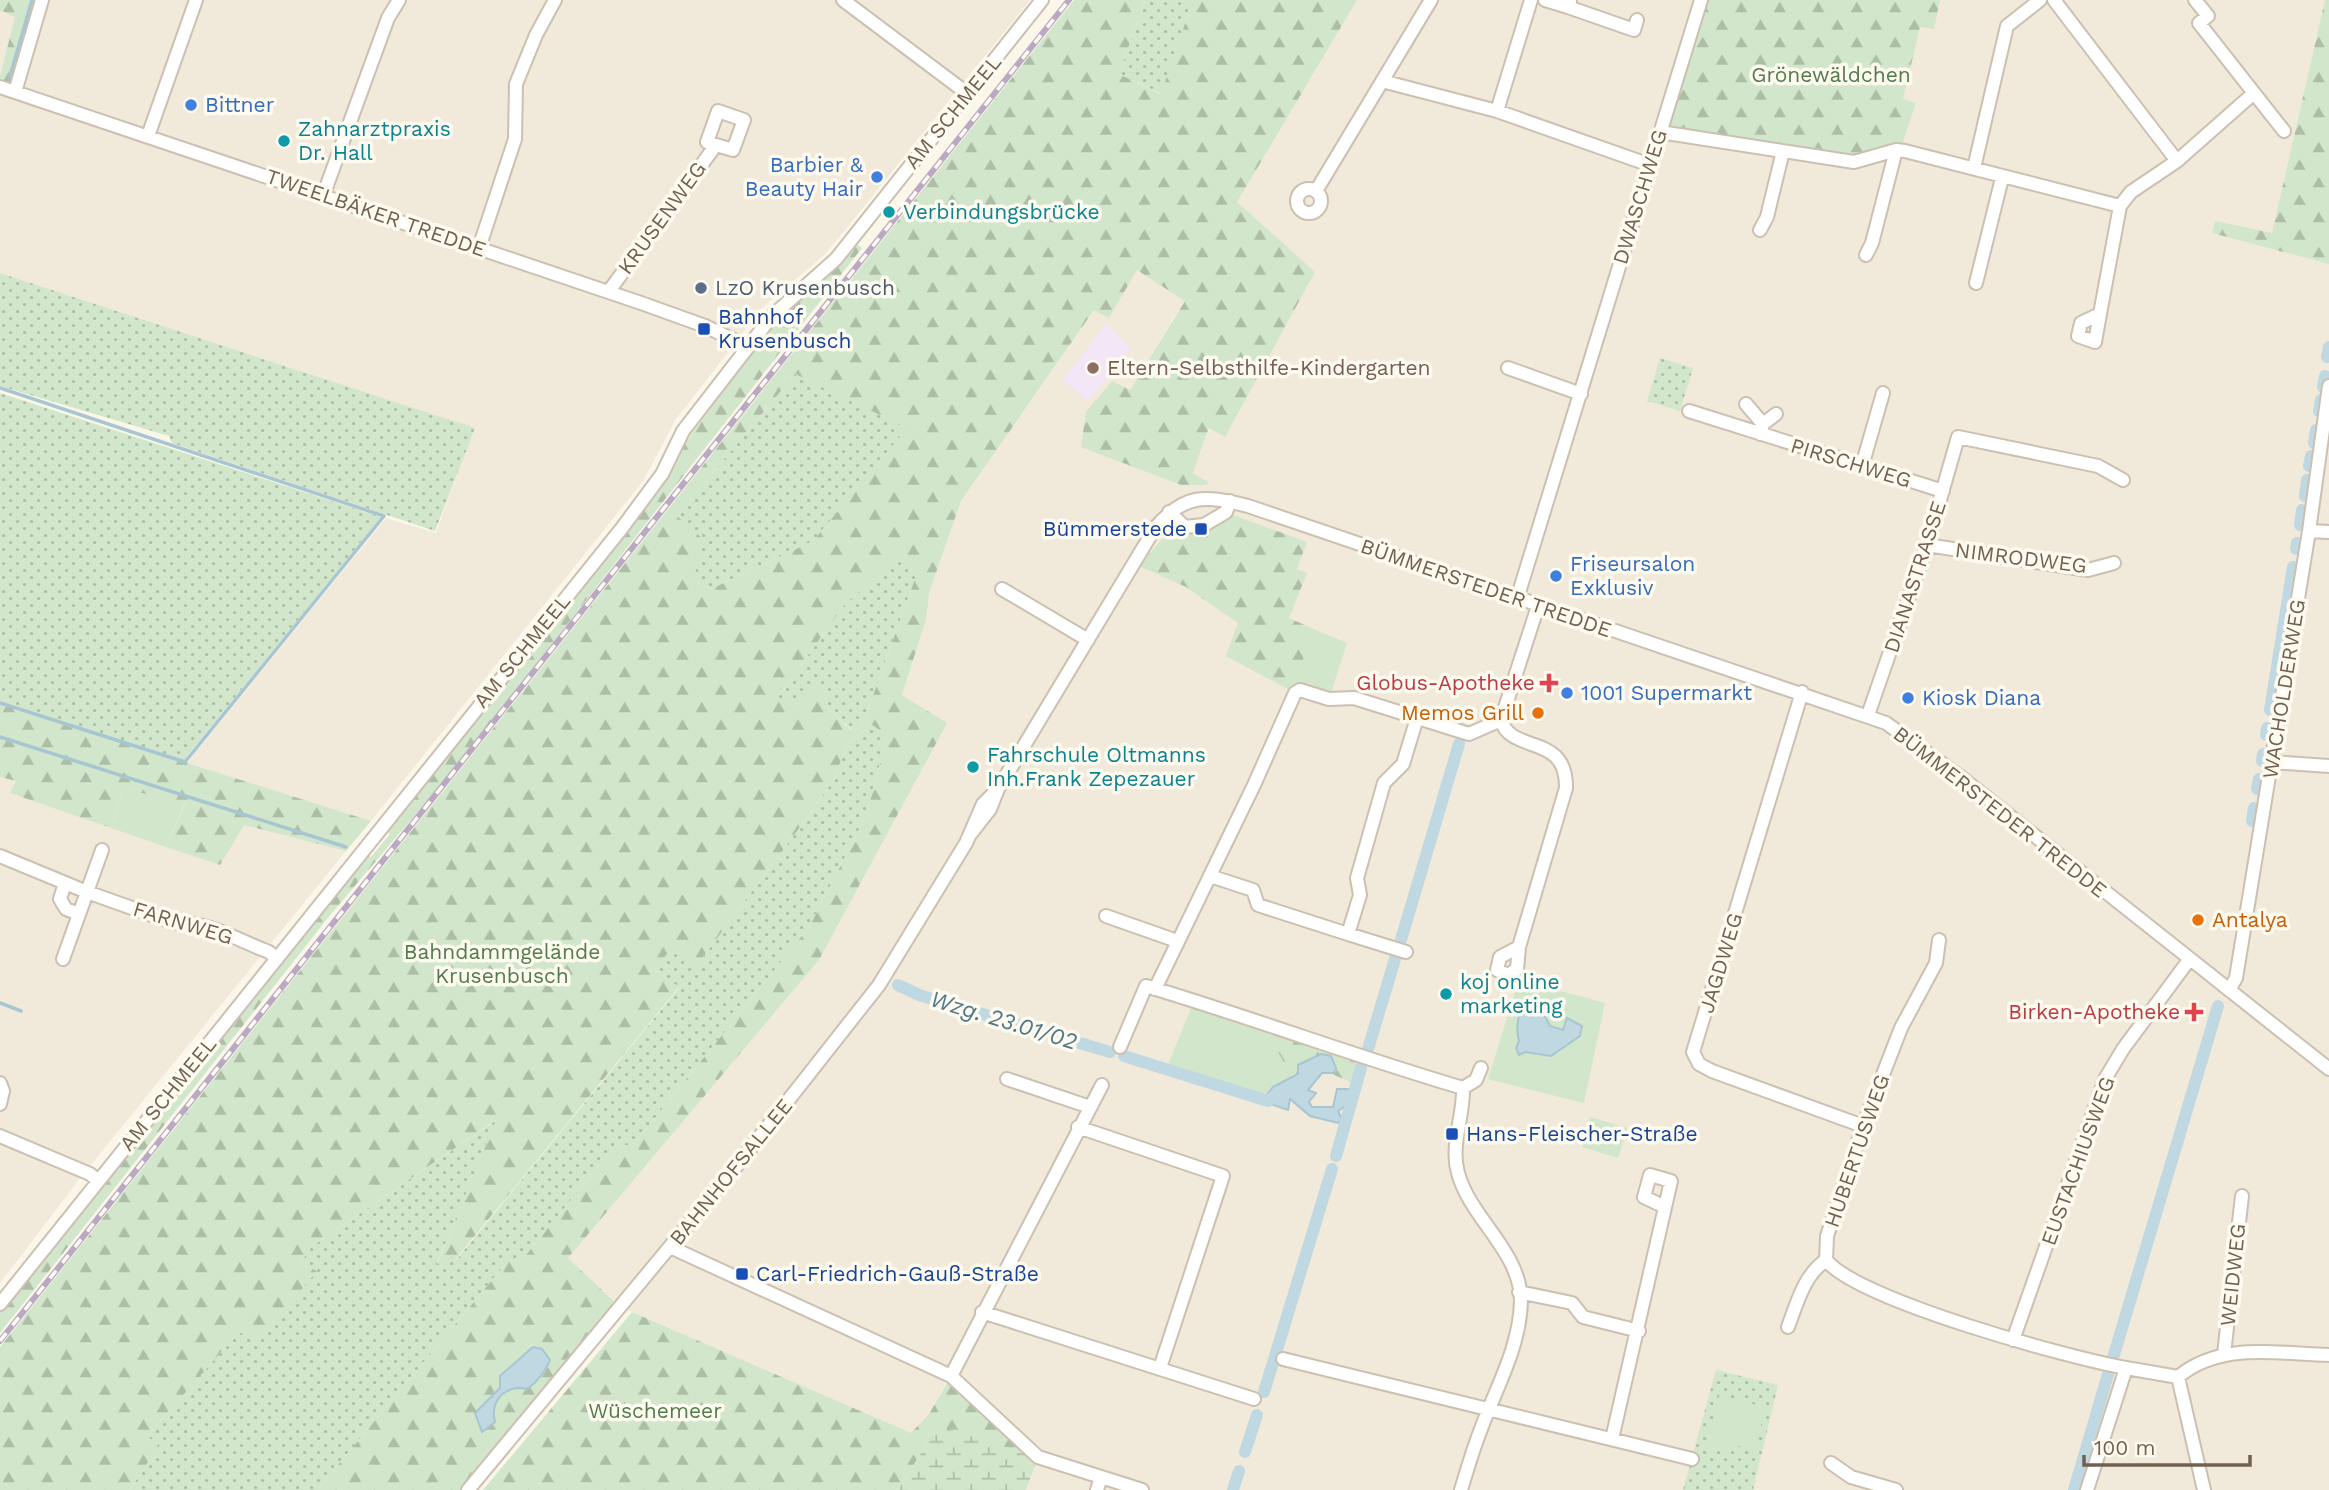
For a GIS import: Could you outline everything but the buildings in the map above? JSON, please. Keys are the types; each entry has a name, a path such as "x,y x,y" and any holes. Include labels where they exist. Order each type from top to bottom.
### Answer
{"street":[{"path":"15,92 42,0"},
{"path":"148,136 196,0"},
{"path":"323,196 388,18 399,0"},
{"path":"479,248 515,139 516,84 555,0"},
{"path":"843,0 968,94"},
{"name":"AM SCHMEEL","path":"0,1304 622,528 663,474 683,431 772,316 835,259 1042,0"},
{"path":"1316,191 1431,0"},
{"path":"1497,111 1531,0"},
{"path":"1545,0 1569,4 1634,30 1637,20"},
{"name":"DWASCHWEG","path":"1517,599 1701,0"},
{"path":"1974,168 2007,26 2040,0"},
{"path":"2054,0 2177,161"},
{"path":"2195,0 2208,16 2199,23 2284,131"},
{"path":"1382,81 1497,111 1650,165"},
{"name":"TWEELBÄKER TREDDE","path":"0,87 609,291 705,326 748,347"},
{"path":"2100,314 2120,206 2130,192 2177,161 2254,93"},
{"path":"1660,132 1854,162 1896,150 2120,206"},
{"name":"KRUSENWEG","path":"609,291 716,145"},
{"path":"1866,255 1872,243 1896,150"},
{"path":"1760,230 1768,217 1783,151"},
{"path":"1976,283 2002,178"},
{"path":"1508,368 1581,394"},
{"name":"WACHOLDERWEG","path":"2229,990 2235,978 2272,762 2329,386"},
{"path":"1862,466 1883,393"},
{"path":"1746,404 1762,429"},
{"name":"PIRSCHWEG","path":"1689,411 1762,429 1862,466 1943,491"},
{"name":"PIRSCHWEG","path":"1762,429 1776,414"},
{"name":"DIANASTRASSE","path":"1868,715 1927,545 1958,437 2098,466 2123,480"},
{"name":"BÜMMERSTEDER TREDDE","path":"1174,509 1204,498 1230,501 1868,715 1903,733 2329,1069"},
{"path":"1174,509 1185,527 1205,525 1226,512 1230,501"},
{"name":"BAHNHOFSALLEE","path":"468,1490 670,1247 879,985 969,836 982,804 998,789 1155,528 1174,509"},
{"path":"2309,531 2329,532"},
{"name":"NIMRODWEG","path":"1927,545 2088,570 2114,563"},
{"path":"1002,589 1088,640"},
{"path":"1519,947 1559,816 1566,777 1561,761 1553,753 1508,733 1501,720 1538,606"},
{"path":"1155,989 1295,692 1300,690 1329,699 1354,698 1469,734 1501,720"},
{"name":"JAGDWEG","path":"1802,692 1693,1052 1699,1064 1712,1071 1863,1125"},
{"path":"1348,934 1360,895 1357,878 1384,783 1403,764 1417,718"},
{"path":"2272,762 2329,766"},
{"path":"63,959 102,850"},
{"name":"FARNWEG","path":"0,856 87,892 174,923 187,921 202,926 268,952 277,959"},
{"path":"1210,876 1253,890 1258,905 1406,952"},
{"path":"65,883 60,899 66,909 79,914"},
{"path":"1106,916 1177,941"},
{"name":"HUBERTUSWEG","path":"1826,1260 1828,1236 1863,1125 1901,1028 1936,963 1939,940"},
{"name":"EUSTACHIUSWEG","path":"2013,1340 2105,1079 2123,1049 2189,960"},
{"path":"1120,1047 1146,986 1268,1023 1375,1062 1463,1088 1476,1080 1480,1068"},
{"path":"1007,1079 1090,1107"},
{"path":"0,1083 3,1091 0,1104"},
{"path":"951,1376 1102,1085"},
{"path":"1461,1490 1514,1340 1521,1301 1509,1261 1457,1171 1456,1144 1464,1106 1463,1088"},
{"path":"1078,1127 1223,1176 1160,1368"},
{"path":"0,1136 90,1174 99,1181"},
{"name":"WEIDWEG","path":"2224,1354 2242,1196"},
{"path":"1612,1439 1639,1331 1665,1208"},
{"path":"670,1247 951,1376 1038,1457 1142,1490"},
{"path":"1788,1327 1805,1284 1817,1266 1826,1260 1845,1278 2013,1340 2126,1368 2178,1377 2188,1369 2224,1354 2244,1351 2329,1355"},
{"path":"1519,1292 1572,1303 1583,1317 1639,1331"},
{"path":"982,1312 1254,1399"},
{"path":"1283,1359 1692,1460"},
{"path":"2087,1490 2126,1368"},
{"path":"2178,1377 2204,1490"},
{"path":"1832,1463 1851,1477 1896,1490"},
{"path":"1097,1490 1101,1476"}],"shaded area":[{"path":"38,0 1030,0 823,256 763,307 676,419 643,481 371,821 187,763 386,518 436,533 474,428 0,273 0,81 12,85"},
{"path":"1357,0 2325,0 2272,234 2215,221 2212,233 2329,264 2329,1490 1026,1490 1038,1457 950,1376 929,1414 911,1434 621,1307 568,1258 819,960 946,723 902,696 926,620 929,593 961,501 1095,309 1109,318 1137,269 1185,300 1130,390 1086,412 1208,482 1193,473 1210,427 1225,436 1315,272 1236,203"},
{"path":"0,10 15,16 0,76"},
{"name":"Eltern-Selbsthilfe-Kindergarten","path":"1106,324 1130,348 1088,402 1063,380"},
{"path":"0,777 16,781 10,793 220,865 244,824 346,851 81,1177 0,1283"}],"green space":[{"path":"0,0 38,0 13,86 0,81 0,76 15,17 0,10"},
{"name":"Bahndammgelände Krusenbusch","path":"1074,0 1145,0 1119,74 1161,94 1193,0 1357,0 1237,202 1315,272 1225,437 1209,428 1193,473 1208,482 1207,485 1181,485 1081,447 1086,412 1112,381 1130,390 1185,301 1137,270 1109,318 1094,310 961,501 929,593 926,620 902,695 947,723 819,960 568,1258 617,1304 460,1490 317,1490 508,1261 522,1260 614,1147 634,1144 809,927 867,814 887,735 872,725 848,742 834,779 697,965 671,949 655,969 679,987 455,1260 437,1264 496,1120 311,1247 300,1264 317,1271 258,1342 239,1332 147,1436 159,1445 130,1490 0,1490 0,1347","holes":["795,374 907,428 813,541 711,589 698,583 695,565 705,541 677,516","901,554 916,576 861,729 851,730 828,709 824,692 813,686 797,700 777,698 845,604"]},
{"path":"1145,0 1193,0 1162,94 1119,74"},
{"name":"Grönewäldchen","path":"1705,0 1940,0 1934,29 1920,27 1903,99 1916,103 1902,144 1851,155 1666,129"},
{"path":"2325,0 2329,0 2329,264 2212,233 2215,221 2272,233"},
{"path":"854,242 862,248 449,775 331,914 0,1333 0,1313 367,855 371,857 390,834 386,831 659,490 687,440 780,316 821,282"},
{"path":"0,273 475,428 435,531 172,443 169,436 0,386"},
{"path":"1660,358 1693,368 1680,411 1647,401"},
{"path":"795,374 908,428 813,541 711,589 698,583 676,517"},
{"path":"0,393 381,517 184,760 0,702"},
{"path":"1233,515 1307,542 1297,569 1307,573 1289,618 1316,630 1292,686 1300,690 1295,693 1226,656 1238,623 1186,587 1139,566 1170,530 1195,531"},
{"path":"901,553 916,576 861,729 852,730 828,709 824,692 797,701 777,698 845,604"},
{"path":"1316,630 1347,643 1329,699 1291,686"},
{"path":"0,704 371,821 346,851 244,825 220,865 166,847 185,803 123,789 111,828 10,793 16,781 0,777"},
{"path":"872,725 887,735 867,814 809,927 634,1144 614,1147 522,1260 508,1261 317,1490 130,1490 158,1446 146,1437 239,1332 258,1341 316,1271 300,1264 311,1247 498,1119 437,1263 456,1260 679,988 655,969 671,948 697,965 834,779 848,742"},
{"path":"123,789 185,802 166,847 111,828"},
{"path":"1519,980 1605,1003 1584,1103 1488,1079"},
{"path":"1194,1001 1264,1029 1286,1066 1248,1095 1167,1067"},
{"path":"1264,1029 1368,1065 1357,1085 1332,1074 1321,1054 1299,1065 1298,1074 1274,1087 1262,1101 1248,1095 1286,1066"},
{"path":"1590,1117 1627,1128 1618,1158 1582,1147"},
{"name":"Wüschemeer","path":"632,1312 911,1433 929,1414 951,1376 1038,1457 928,1442 898,1490 483,1490"},
{"path":"1716,1370 1778,1385 1753,1490 1683,1490"},
{"path":"1719,1396 1766,1407 1754,1452 1739,1446 1705,1450"},
{"path":"944,1428 1038,1457 1026,1490 898,1490 928,1442"}],"water":[{"path":"1530,1003 1542,1011 1550,1026 1563,1030 1567,1018 1582,1026 1580,1036 1551,1056 1525,1052 1519,1055 1516,1048 1519,1041 1518,1019 1523,1006"},
{"path":"1321,1054 1331,1056 1336,1068 1334,1073 1322,1073 1308,1090 1316,1093 1309,1102 1312,1107 1333,1107 1337,1089 1348,1089 1352,1095 1349,1097 1350,1103 1338,1111 1342,1119 1338,1123 1310,1116 1290,1099 1288,1110 1262,1101 1273,1087 1298,1074 1298,1065"},
{"path":"533,1347 542,1349 550,1360 546,1367 531,1386 505,1392 497,1400 495,1422 482,1432 475,1413 500,1388 500,1376"}],"waterway":[{"path":"10,76 32,0"},
{"path":"2327,357 2329,347"},
{"path":"2323,387 2325,376"},
{"path":"0,388 384,516 185,762 0,703"},
{"path":"2319,411 2321,400"},
{"path":"2314,443 2316,430"},
{"path":"2309,466 2311,456"},
{"path":"2305,496 2307,480"},
{"path":"2300,525 2302,510"},
{"path":"2296,549 2297,543"},
{"path":"2270,710 2293,567"},
{"path":"2266,735 2267,728"},
{"path":"0,737 346,847"},
{"path":"1401,940 1459,744"},
{"path":"2262,761 2263,754"},
{"path":"2257,789 2259,779"},
{"path":"2252,821 2254,808"},
{"path":"1368,1049 1395,959"},
{"name":"Wzg. 23.01/02","path":"898,985 919,995 1110,1052"},
{"path":"0,1003 21,1011"},
{"path":"2113,1358 2218,1006"},
{"name":"Wzg. 23.01/02","path":"1124,1056 1268,1101 1276,1095"},
{"path":"1336,1156 1361,1068"},
{"path":"1264,1392 1332,1169"},
{"path":"2074,1490 2109,1371"},
{"path":"1245,1452 1257,1415"},
{"path":"1233,1490 1239,1471"}],"railway":[{"path":"0,1341 1069,0"}],"place":[{"name":"Bittner","path":"191,105"},
{"name":"Zahnarztpraxis Dr. Hall","path":"284,141"},
{"name":"Barbier & Beauty Hair","path":"877,177"},
{"name":"Verbindungsbrücke","path":"889,212"},
{"name":"LzO Krusenbusch","path":"701,288"},
{"name":"Bahnhof Krusenbusch","path":"704,329"},
{"name":"Eltern-Selbsthilfe-Kindergarten","path":"1093,368"},
{"name":"Bümmerstede","path":"1201,529"},
{"name":"Friseursalon Exklusiv","path":"1556,576"},
{"name":"Globus-Apotheke","path":"1549,683"},
{"name":"1001 Supermarkt","path":"1567,693"},
{"name":"Kiosk Diana","path":"1908,698"},
{"name":"Memos Grill","path":"1538,713"},
{"name":"Fahrschule Oltmanns Inh.Frank Zepezauer","path":"973,767"},
{"name":"Antalya","path":"2198,920"},
{"name":"koj online marketing","path":"1446,994"},
{"name":"Birken-Apotheke","path":"2194,1012"},
{"name":"Hans-Fleischer-Straße","path":"1452,1134"},
{"name":"Carl-Friedrich-Gauß-Straße","path":"742,1274"}]}
